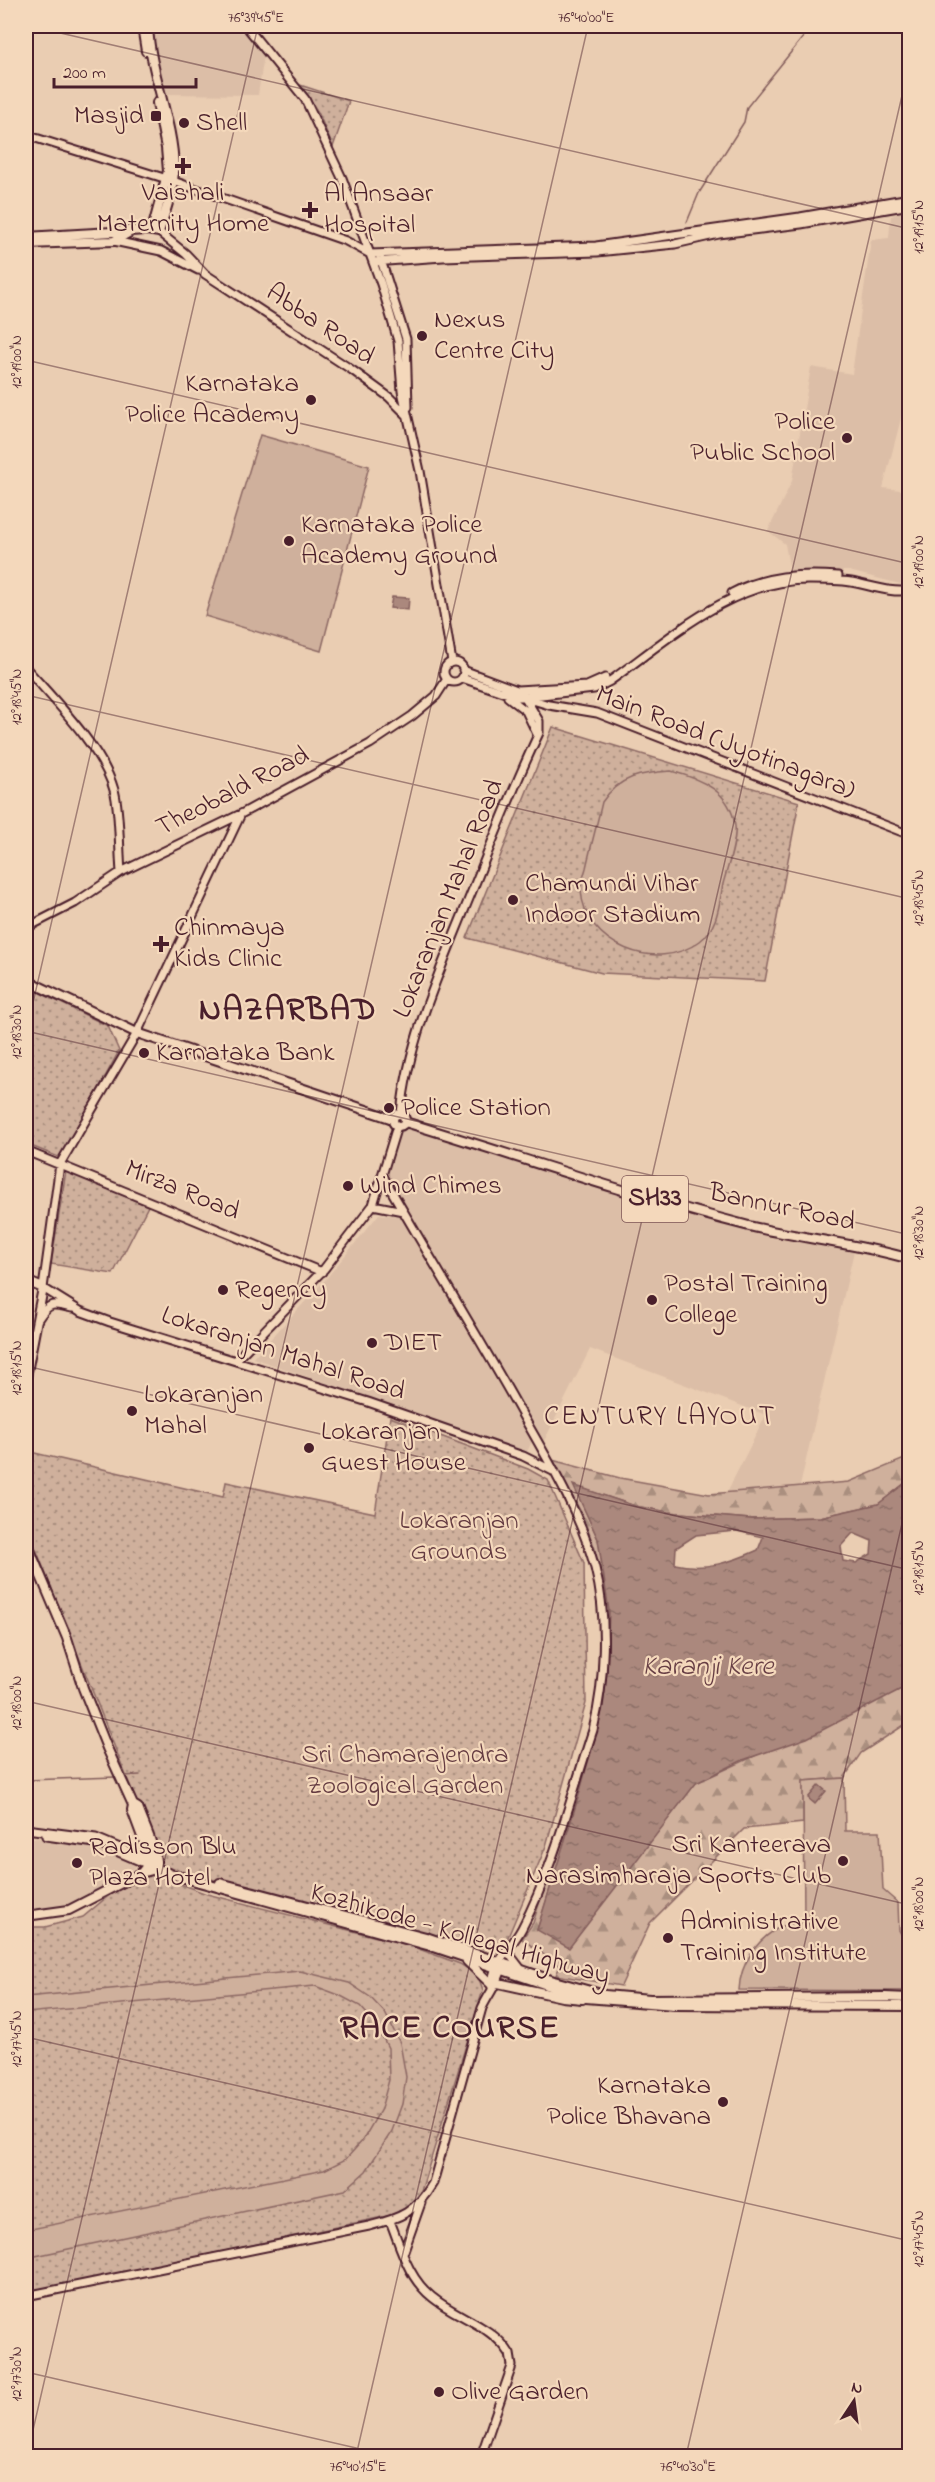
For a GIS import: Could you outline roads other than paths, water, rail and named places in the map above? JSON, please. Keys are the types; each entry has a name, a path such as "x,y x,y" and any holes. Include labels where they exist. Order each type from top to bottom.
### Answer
{"main road":[{"path":"142,26 170,180"},
{"path":"26,237 156,231 170,180 172,148 152,56 148,26"},
{"path":"246,26 305,99 342,178 373,262 395,330 402,391 420,471 452,662"},
{"path":"26,135 170,180 346,241 370,254 587,247 800,217 909,198"},
{"path":"373,262 614,251 675,244 719,234 801,224 909,205"},
{"path":"114,241 132,231"},
{"name":"Abba Road","path":"156,231 186,254 205,274"},
{"name":"Abba Road","path":"26,244 114,241 161,251 205,274 351,370 389,397 408,415"},
{"path":"379,253 406,339 409,378 408,415"},
{"path":"498,690 523,694 587,686 599,682 710,606 758,582 804,575 832,576 867,581 883,588 908,592"},
{"path":"452,662 460,664 462,674"},
{"path":"452,662 444,669 449,680 462,674 523,694 538,721 538,736"},
{"path":"26,668 72,721 107,773 115,791 121,872"},
{"path":"462,674 498,690 526,711 532,718 538,736"},
{"name":"Theobald Road","path":"26,928 75,903 121,872 241,814 370,744 412,716 442,692 449,680"},
{"name":"Main Road (Jyotinagara)","path":"523,694 549,705 597,713 909,835"},
{"name":"Lokaranjan Mahal Road","path":"236,1359 322,1272 373,1205 399,1120 404,1083 419,1028 475,883 538,736"},
{"path":"26,1377 43,1288 60,1164 137,1033 241,814"},
{"name":"Bannur Road","path":"26,980 137,1033 399,1120 733,1221 909,1259"},
{"name":"Mirza Road","path":"26,1150 322,1272"},
{"path":"383,1176 482,1342 555,1472 581,1525 595,1570 601,1610 603,1671 599,1705 592,1730 543,1883 521,1930 507,1950 494,1985 482,2008 433,2183 422,2201 403,2254"},
{"path":"373,1205 403,1211"},
{"name":"Lokaranjan Mahal Road","path":"26,1281 43,1288 80,1311 110,1322 236,1359 368,1402 531,1460 555,1472"},
{"path":"38,1319 47,1307 53,1304 80,1311"},
{"path":"26,1541 67,1638 83,1688 107,1748 138,1809 153,1865"},
{"path":"26,1832 96,1838 153,1865"},
{"path":"26,1916 69,1910 153,1865"},
{"name":"Kozhikode - Kollegal Highway","path":"153,1865 434,1947 465,1959 522,1970 578,1989 631,1998 909,1998"},
{"name":"Kozhikode - Kollegal Highway","path":"153,1865 426,1937 586,1998 617,2002 685,2005 909,2006"},
{"path":"507,1950 522,1970"},
{"path":"465,1959 494,1985 562,1997 586,1998"},
{"path":"26,2296 390,2221 411,2210 422,2201"},
{"path":"390,2221 410,2272 420,2286 433,2299 479,2326 510,2354 512,2366 481,2457"}],"water":[{"path":"392,597 409,598 408,610 390,608"},
{"name":"Karanji Kere","path":"909,1480 909,1685 807,1738 743,1760 696,1783 569,1948 537,1930 579,1795 603,1707 607,1671 609,1611 598,1539 573,1485 635,1506 668,1512 750,1519 820,1517 878,1504","holes":["736,1531 763,1537 758,1550 707,1566 675,1564 676,1548 696,1535","853,1533 872,1541 871,1554 856,1563 843,1561 841,1546"]},
{"path":"819,1785 826,1791 815,1804 808,1798"}],"waterway":[{"path":"687,222 699,193 744,122 747,107 812,26"},
{"path":"123,1776 140,1775"},
{"path":"26,1780 116,1777"}],"place":[{"name":"Masjid","path":"156,116"},
{"name":"Shell","path":"184,123"},
{"name":"Vaishali Maternity Home","path":"183,166"},
{"name":"Al Ansaar Hospital","path":"310,210"},
{"name":"Nexus Centre City","path":"422,336"},
{"name":"Karnataka Police Academy","path":"311,400"},
{"name":"Police Public School","path":"847,438"},
{"name":"Karnataka Police Academy Ground","path":"289,541"},
{"name":"Chamundi Vihar Indoor Stadium","path":"513,900"},
{"name":"Chinmaya Kids Clinic","path":"161,944"},
{"name":"Karnataka Bank","path":"144,1053"},
{"name":"Police Station","path":"389,1108"},
{"name":"Wind Chimes","path":"348,1186"},
{"name":"Regency","path":"223,1290"},
{"name":"Postal Training College","path":"652,1300"},
{"name":"DIET","path":"372,1343"},
{"name":"Lokaranjan Mahal","path":"132,1411"},
{"name":"Lokaranjan Guest House","path":"309,1448"},
{"name":"Sri Kanteerava Narasimharaja Sports Club","path":"843,1861"},
{"name":"Radisson Blu Plaza Hotel","path":"77,1863"},
{"name":"Administrative Training Institute","path":"668,1938"},
{"name":"Karnataka Police Bhavana","path":"723,2102"},
{"name":"Olive Garden","path":"439,2392"}],"district":[{"name":"NAZARBAD","path":"288,1011"},
{"name":"CENTURY LAYOUT","path":"660,1417"},
{"name":"RACE COURSE","path":"450,2029"}],"park label":[{"name":"Lokaranjan Grounds","path":"459,1536"},
{"name":"Sri Chamarajendra Zoological Garden","path":"405,1770"}]}
